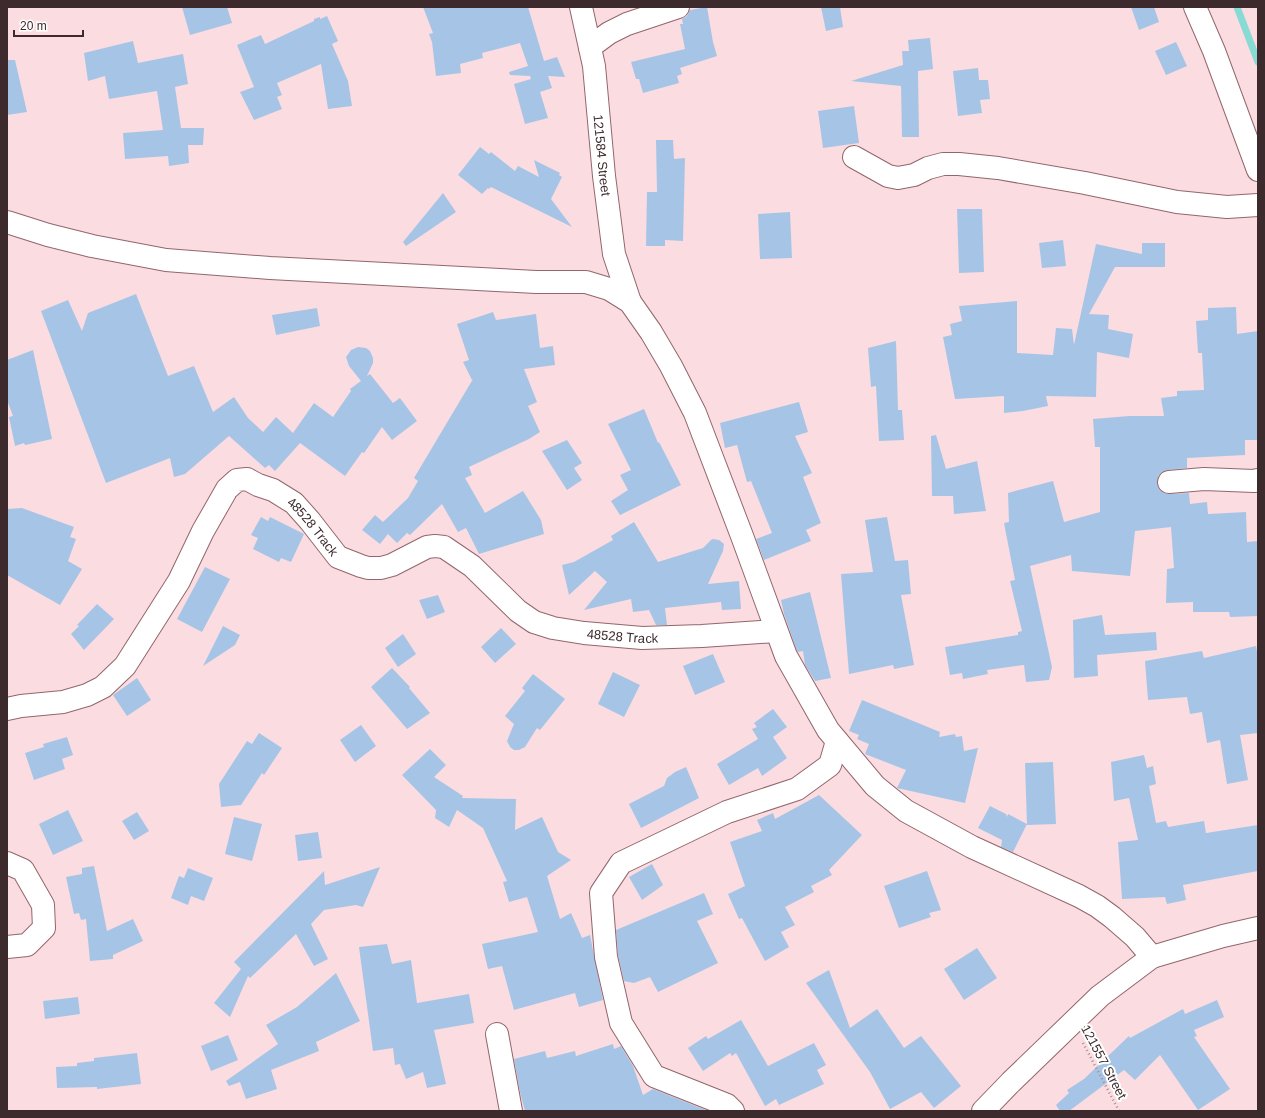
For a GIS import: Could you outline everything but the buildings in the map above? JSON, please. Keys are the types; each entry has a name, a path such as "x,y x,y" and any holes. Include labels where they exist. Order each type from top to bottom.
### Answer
{"street":[{"name":"121584 Street","path":"581,7 594,66 604,176 614,254 630,302"},
{"path":"590,47 609,33 628,24 678,7"},
{"path":"1195,7 1214,51 1258,170"},
{"path":"854,157 888,176 898,178 914,175 928,168 943,164 959,164 998,168 1085,183 1177,202 1227,207 1258,206"},
{"path":"7,222 48,235 92,246 166,260 270,268 528,282 586,282 609,289 630,302 672,366 695,413 742,536 776,632 789,662 828,730 836,741 875,786 906,811 972,847 1079,896 1097,906 1135,937 1152,957"},
{"name":"48528 Track","path":"7,709 21,706 63,702 87,695 104,687 125,666 154,622 179,581 203,531 227,489 237,480 247,479 258,485 273,490 294,503 338,557 361,566 368,568 381,568 392,565 427,547 444,547 472,566 525,617 534,622 553,628 584,633 642,638 776,632"},
{"path":"1169,482 1204,479 1258,480"},
{"path":"733,1111 727,1105 654,1076 621,1023 606,957 601,893 620,863 727,812 796,789 830,765 836,741"},
{"path":"7,862 23,870 43,906 44,928 27,945 7,947"},
{"path":"983,1111 1100,996 1152,957 1223,936 1258,928"},
{"path":"497,1034 511,1111"}],"path":[{"name":"121557 Street","path":"1072,1023 1098,1069 1119,1111"}],"waterway":[{"path":"1237,7 1258,62"}]}
